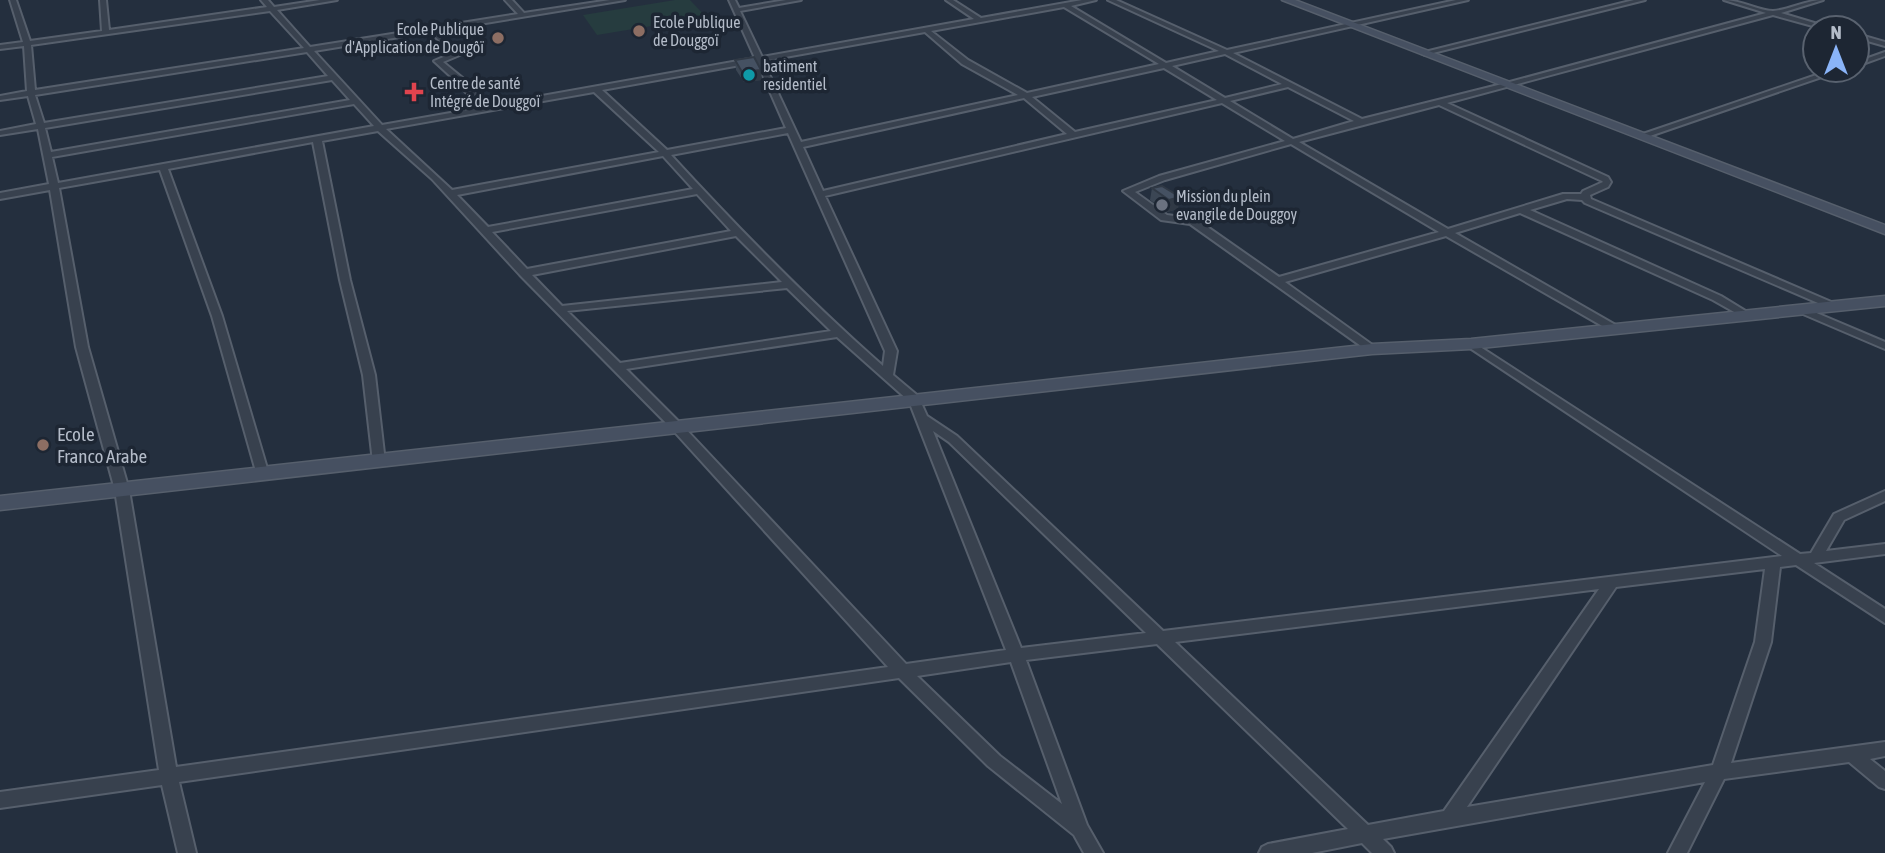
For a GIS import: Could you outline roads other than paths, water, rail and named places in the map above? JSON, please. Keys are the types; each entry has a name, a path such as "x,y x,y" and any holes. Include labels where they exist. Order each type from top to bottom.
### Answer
{"street":[{"path":"13,0 27,43 30,94 41,126 52,187 59,208 82,347 122,490 169,778 187,853"},
{"path":"105,0 106,32"},
{"path":"0,47 269,4 334,0"},
{"path":"508,0 523,16"},
{"path":"0,98 622,0"},
{"path":"732,0 891,351 888,374"},
{"path":"737,10 798,0"},
{"path":"949,0 979,20"},
{"path":"0,196 1093,0"},
{"path":"1111,0 1226,52 1361,122"},
{"path":"1287,0 1885,230"},
{"path":"799,145 1465,0"},
{"path":"1425,53 1642,0"},
{"path":"1727,0 1801,20"},
{"path":"1372,349 1193,221 1164,218 1128,191 1162,178 1361,122 1509,85 1821,0"},
{"path":"269,4 380,128 450,193 524,273 676,426 902,671 994,761 1080,829"},
{"path":"1065,5 1292,142 1615,329"},
{"path":"431,30 458,54 438,61 462,82 484,109"},
{"path":"926,30 965,62 1026,96 1072,134"},
{"path":"0,133 334,77"},
{"path":"1641,136 1801,82"},
{"path":"822,194 1289,85"},
{"path":"597,90 665,153 738,233 839,333 914,399 1016,655 1080,829 1094,853"},
{"path":"47,155 357,101"},
{"path":"1441,103 1607,182 1586,193 1585,197"},
{"path":"450,193 791,130"},
{"path":"317,139 345,280 369,375 379,462"},
{"path":"163,167 217,316 263,475"},
{"path":"484,231 699,191"},
{"path":"1277,281 1566,196 1585,197 1588,201 1832,306"},
{"path":"1519,209 1717,298 1747,315"},
{"path":"524,273 738,233"},
{"path":"559,309 792,284"},
{"path":"0,503 1372,349 1471,344 1885,300"},
{"path":"1800,309 1885,346"},
{"path":"616,367 839,333"},
{"path":"1471,344 1808,559 1885,617"},
{"path":"922,419 953,439 1163,637 1385,853"},
{"path":"1808,559 1839,517 1885,496"},
{"path":"0,800 1016,655 1885,549"},
{"path":"1677,853 1719,772 1763,642 1773,563"},
{"path":"1449,818 1612,582"},
{"path":"1268,853 1449,818 1719,772 1885,749"},
{"path":"1853,755 1885,781"}],"place":[{"name":"Ecole Publique de Douggoï","path":"639,31"},
{"name":"Ecole Publique d'Application de Dougôï","path":"498,38"},
{"name":"batiment residentiel","path":"749,75"},
{"name":"Centre de santé Intégré de Douggoï","path":"414,92"},
{"name":"Mission du plein evangile de Douggoy","path":"1162,205"},
{"name":"Ecole Franco Arabe","path":"43,445"}]}
